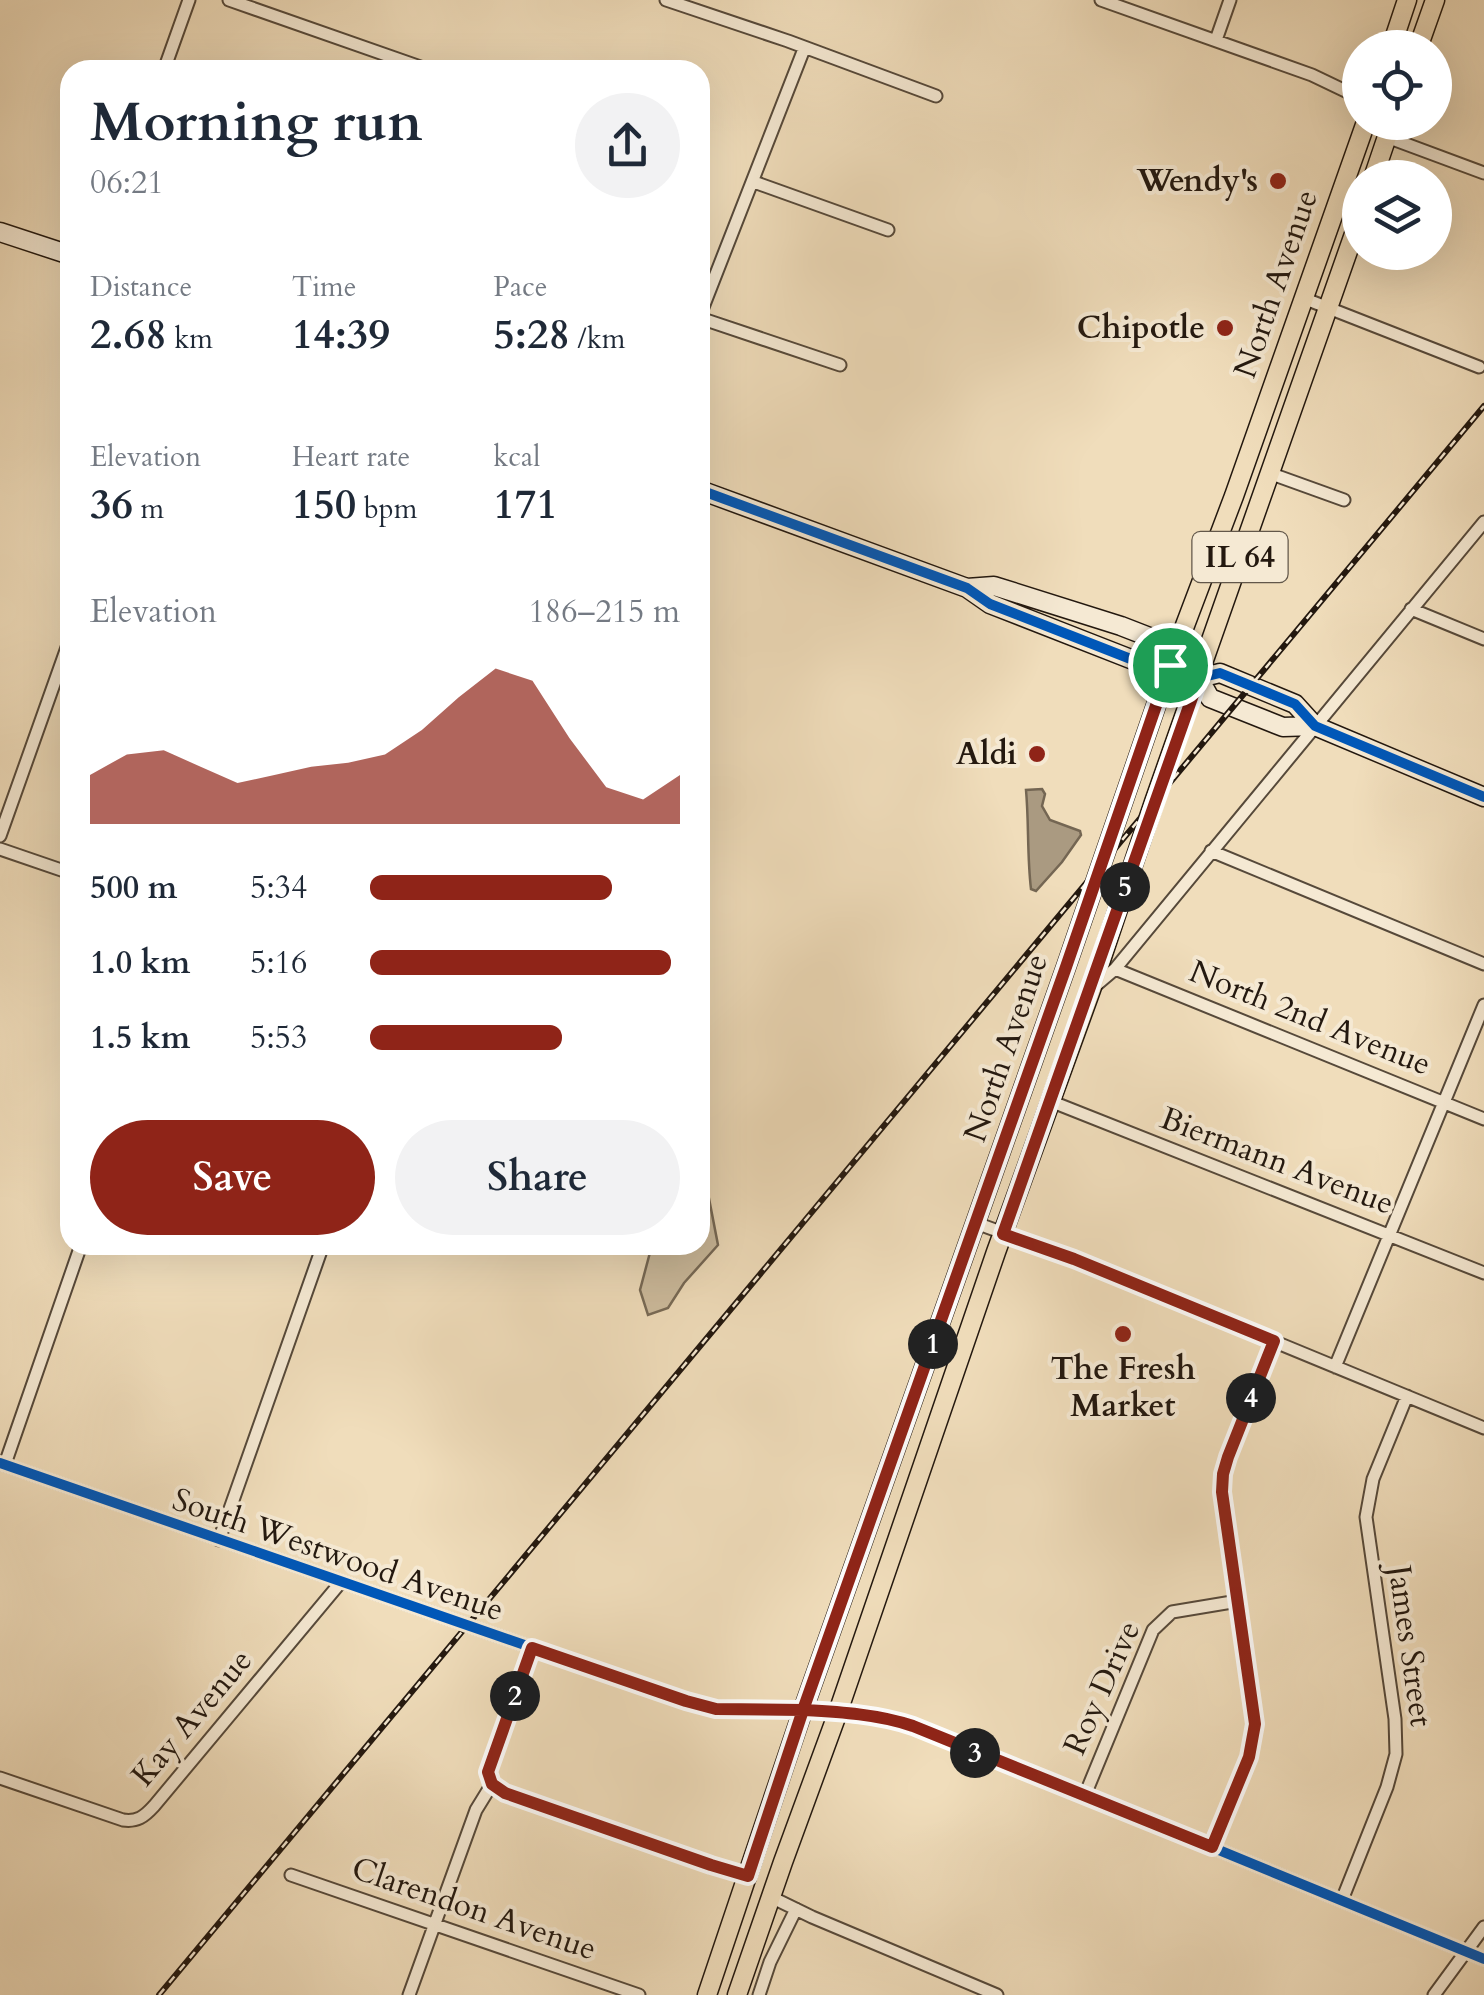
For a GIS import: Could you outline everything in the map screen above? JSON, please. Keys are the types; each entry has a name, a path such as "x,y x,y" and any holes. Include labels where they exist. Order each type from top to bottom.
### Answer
{"main road":[{"path":"1398,30 1408,0"},
{"path":"1424,30 1435,0"},
{"name":"North Avenue","path":"707,1995 803,1710 1170,665 1360,140"},
{"name":"North Avenue","path":"736,1995 1343,270"}],"street":[{"path":"168,60 189,0"},
{"path":"229,0 400,60"},
{"path":"666,0 936,96"},
{"path":"1100,0 1312,75 1342,89"},
{"path":"1216,40 1230,0"},
{"path":"710,292 804,48"},
{"path":"1412,140 1484,172"},
{"path":"754,182 888,230"},
{"path":"0,232 60,252"},
{"path":"1303,298 1478,368"},
{"path":"710,320 840,365"},
{"path":"1269,473 1344,500"},
{"path":"710,494 967,588 990,604 1146,666 1170,665 1199,678 1210,698 1283,726 1314,726 1484,797"},
{"path":"1090,990 1115,969 1484,522"},
{"path":"967,588 994,586 1121,626 1156,640 1170,665"},
{"path":"1411,608 1484,638"},
{"path":"0,836 60,668"},
{"path":"1199,678 1220,673 1250,685 1295,704 1314,726"},
{"path":"0,849 60,870"},
{"path":"1211,851 1484,964"},
{"name":"North 2nd Avenue","path":"1115,969 1484,1119"},
{"path":"1336,1367 1484,1005"},
{"name":"Biermann Avenue","path":"1050,1101 1484,1273"},
{"path":"976,1223 1074,1259 1484,1428"},
{"path":"2,1464 78,1255"},
{"path":"218,1540 319,1255"},
{"path":"1212,1847 1249,1757 1255,1732 1224,1516 1223,1474 1274,1341"},
{"name":"James Street","path":"1342,1900 1388,1787 1396,1754 1395,1718 1366,1516 1373,1479 1407,1396"},
{"name":"South Westwood Avenue","path":"2,1464 686,1701 716,1709 838,1712 901,1722 1484,1958"},
{"name":"Kay Avenue","path":"0,1778 123,1820 134,1822 141,1818 340,1582"},
{"name":"Roy Drive","path":"1085,1795 1154,1630 1172,1612 1238,1601"},
{"path":"532,1648 488,1772 492,1784 505,1793 748,1876"},
{"path":"409,1995 476,1810 492,1784"},
{"name":"Clarendon Avenue","path":"291,1875 639,1995"},
{"path":"771,1897 997,1995"},
{"path":"759,1995 770,1962 796,1910"},
{"path":"1434,1995 1484,1927"},
{"path":"959,1995 964,1981"}],"shaded area":[{"path":"1042,789 1042,806 1050,820 1080,831 1081,835 1036,891 1031,889 1026,790"},
{"path":"710,1204 718,1245 710,1254"},
{"path":"649,1255 709,1255 668,1308 648,1315 640,1290"}],"railway":[{"path":"159,1995 1484,406"}],"cycle path":[{"path":"710,494 967,588 990,604 1146,665 1170,665 1199,678 1220,673 1295,704 1315,726 1484,797"},
{"path":"0,1463 686,1701 716,1709 838,1712 901,1722 1484,1959"}],"place":[{"name":"Wendy's","path":"1278,181"},
{"name":"Chipotle","path":"1225,328"},
{"name":"Aldi","path":"1037,754"},
{"name":"The Fresh Market","path":"1123,1334"}],"route":[{"path":"1170,665 803,1710 716,1709 532,1648 488,1772 492,1784 505,1793 748,1876 803,1710 838,1712 919,1728 1212,1847 1249,1757 1255,1724 1224,1516 1223,1474 1274,1341 1003,1234 1199,678 1170,665"}]}
